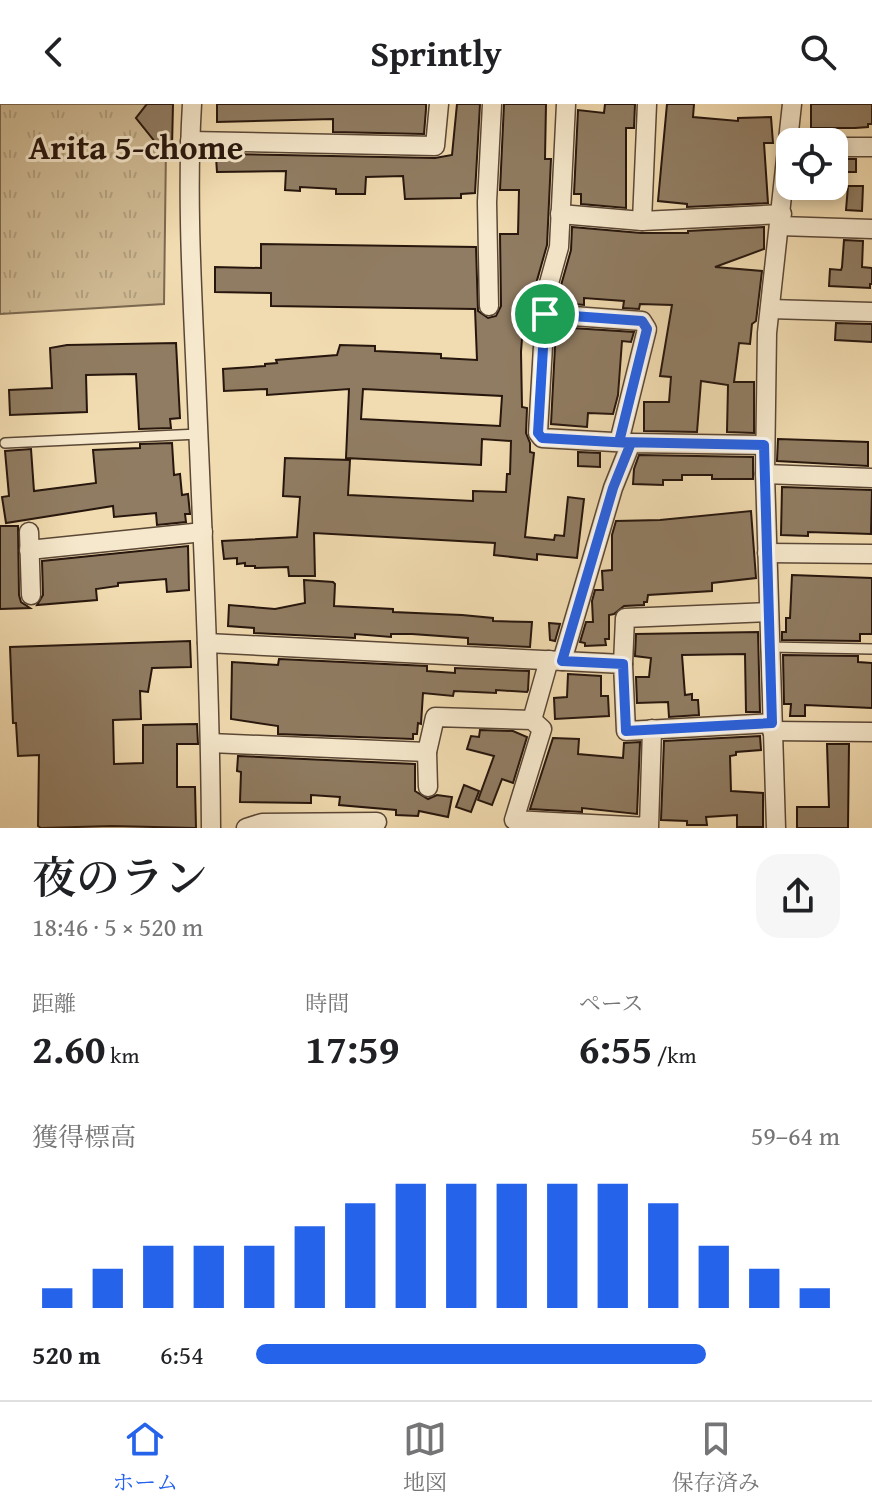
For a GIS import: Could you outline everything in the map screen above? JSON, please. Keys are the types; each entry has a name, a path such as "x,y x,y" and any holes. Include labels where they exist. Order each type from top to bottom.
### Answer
{"street":[{"path":"192,104 190,141 211,828"},
{"path":"190,141 435,146 439,104"},
{"path":"489,306 487,202 492,104"},
{"path":"566,104 559,247 546,294 538,433 542,438 625,443 764,445"},
{"path":"642,221 647,104"},
{"path":"790,128 792,104"},
{"path":"848,147 872,147"},
{"path":"776,828 764,445 770,309 783,200"},
{"path":"560,214 642,221 781,220 872,229"},
{"path":"770,309 872,312"},
{"path":"532,720 556,660 613,488 647,329 642,321 545,314"},
{"path":"765,474 872,478"},
{"path":"31,595 29,541 203,532"},
{"path":"767,553 872,554"},
{"path":"768,612 625,618 623,664 626,731 772,727 872,732"},
{"path":"207,643 623,664"},
{"path":"428,787 427,752 435,717 532,720 542,729 514,824 649,827 652,729"},
{"path":"210,743 427,752"},
{"path":"246,828 262,823 377,822"}],"lane":[{"path":"5,443 199,434"},
{"path":"769,647 872,649"}],"green space":[{"path":"0,104 147,104 136,118 160,147 166,147 164,304 0,314"}],"building":[{"path":"147,104 173,104 172,147 160,148 136,118"},
{"path":"217,104 426,104 424,134 333,132 333,119 217,122"},
{"path":"457,104 480,104 475,193 461,194 461,198 405,199 403,176 366,177 365,194 336,194 336,189 300,187 300,191 285,190 286,171 217,172 216,157 223,157 223,154 435,158 452,155"},
{"path":"504,104 546,104 545,159 551,159 547,245 534,291 533,312 524,312 521,352 522,407 527,408 526,433 530,452 534,453 525,537 554,540 555,535 564,536 568,497 584,499 577,558 537,554 537,560 494,555 495,543 314,533 315,576 289,576 288,567 255,568 245,566 245,563 237,564 237,558 224,559 222,541 297,537 300,497 283,496 285,458 350,460 348,495 473,501 473,491 506,492 511,441 482,439 481,465 346,458 349,389 267,395 267,389 224,391 223,369 265,366 277,363 276,360 337,355 340,345 375,346 375,351 441,354 441,358 477,360 475,309 271,306 271,293 215,292 215,267 261,268 261,244 476,247 478,311 488,318 496,316 501,306 500,234 518,234 519,190 500,190","holes":["363,389 502,396 500,426 361,419"]},
{"path":"605,104 635,104 634,128 626,128 626,208 581,204 581,194 574,194 578,110 604,113"},
{"path":"667,104 694,104 693,117 738,121 738,118 771,117 773,143 764,143 768,203 687,207 687,204 658,201"},
{"path":"811,104 872,104 872,124 868,127 811,128"},
{"path":"848,159 856,159 856,172 848,172"},
{"path":"848,186 863,186 862,211 846,210"},
{"path":"572,227 641,233 688,233 764,227 764,249 715,267 762,271 756,321 752,324 750,344 739,343 734,382 754,382 754,433 727,432 728,385 701,381 697,432 644,431 644,402 669,402 671,377 660,376 672,305 640,304 639,309 623,308 624,301 584,298 584,305 565,303 566,296 558,296 571,250"},
{"path":"844,240 863,241 862,267 872,268 870,288 829,286 830,269 841,270 842,267"},
{"path":"836,323 872,324 872,342 835,340"},
{"path":"556,327 634,332 631,342 622,341 618,395 613,414 588,413 587,427 551,424"},
{"path":"176,343 180,418 170,419 171,428 139,429 136,374 86,375 87,412 10,415 9,390 52,388 50,348"},
{"path":"778,439 868,442 868,466 777,461"},
{"path":"172,443 174,475 180,474 182,495 188,494 190,514 185,514 186,522 157,525 156,513 114,517 113,506 6,523 2,497 9,496 5,451 31,449 34,491 96,483 93,450"},
{"path":"578,452 600,453 600,467 578,466"},
{"path":"639,455 753,457 753,479 682,475 682,480 663,480 663,485 633,484"},
{"path":"782,487 872,490 871,534 808,532 808,536 781,535"},
{"path":"751,511 756,578 712,583 712,591 648,595 644,605 624,606 609,615 606,645 585,646 580,642 586,622 593,622 595,590 603,590 602,571 612,570 612,535 616,521"},
{"path":"0,526 18,526 19,595 21,602 30,608 0,609"},
{"path":"188,546 189,590 167,592 166,579 118,583 118,586 96,589 97,600 37,605 43,595 42,561"},
{"path":"792,575 872,578 872,634 860,634 860,641 782,640 782,632 786,632 786,618 790,618"},
{"path":"304,580 333,582 334,606 532,622 530,647 468,644 468,638 412,634 391,634 391,637 355,634 355,638 254,633 254,628 228,626 229,605 275,609 305,603"},
{"path":"549,623 560,624 555,641 550,640"},
{"path":"758,632 760,712 746,712 745,654 682,655 685,695 692,694 692,700 698,700 699,715 669,717 668,702 637,703 636,677 649,677 651,658 635,656 636,634"},
{"path":"190,641 191,667 152,668 148,692 140,691 141,719 113,720 114,764 143,763 143,725 197,724 198,744 177,744 177,787 195,787 196,828 38,826 39,755 18,756 16,723 13,723 10,647"},
{"path":"783,655 858,656 858,662 872,663 872,708 805,705 805,716 790,716 791,704 784,704"},
{"path":"279,659 427,666 427,671 455,673 455,668 529,671 528,690 496,690 496,693 454,691 453,696 423,693 421,724 418,723 413,739 278,734 278,726 231,719 232,662 278,665"},
{"path":"568,674 601,676 601,696 608,696 609,716 555,719 554,698 567,697"},
{"path":"480,730 513,731 527,737 513,783 502,779 492,805 478,800 494,756 467,749 471,736 479,737"},
{"path":"760,736 761,750 736,752 736,755 730,756 731,791 763,793 763,827 737,827 737,815 706,817 707,825 661,820 664,741"},
{"path":"553,738 579,739 578,754 623,758 624,743 640,742 637,814 582,808 582,812 530,809"},
{"path":"827,744 849,744 848,828 797,828 797,807 829,807"},
{"path":"238,756 415,764 415,791 428,799 437,795 452,797 448,817 419,811 418,816 396,815 396,810 339,805 340,797 311,795 311,803 240,802"},
{"path":"464,785 479,791 471,812 456,807"}],"district":[{"name":"Arita 5-chome","path":"136,147"}],"route":[{"path":"545,314 642,321 647,329 619,442 764,445 772,723 626,731 623,664 562,661 613,488 631,443 542,438 538,433 545,314"}]}
